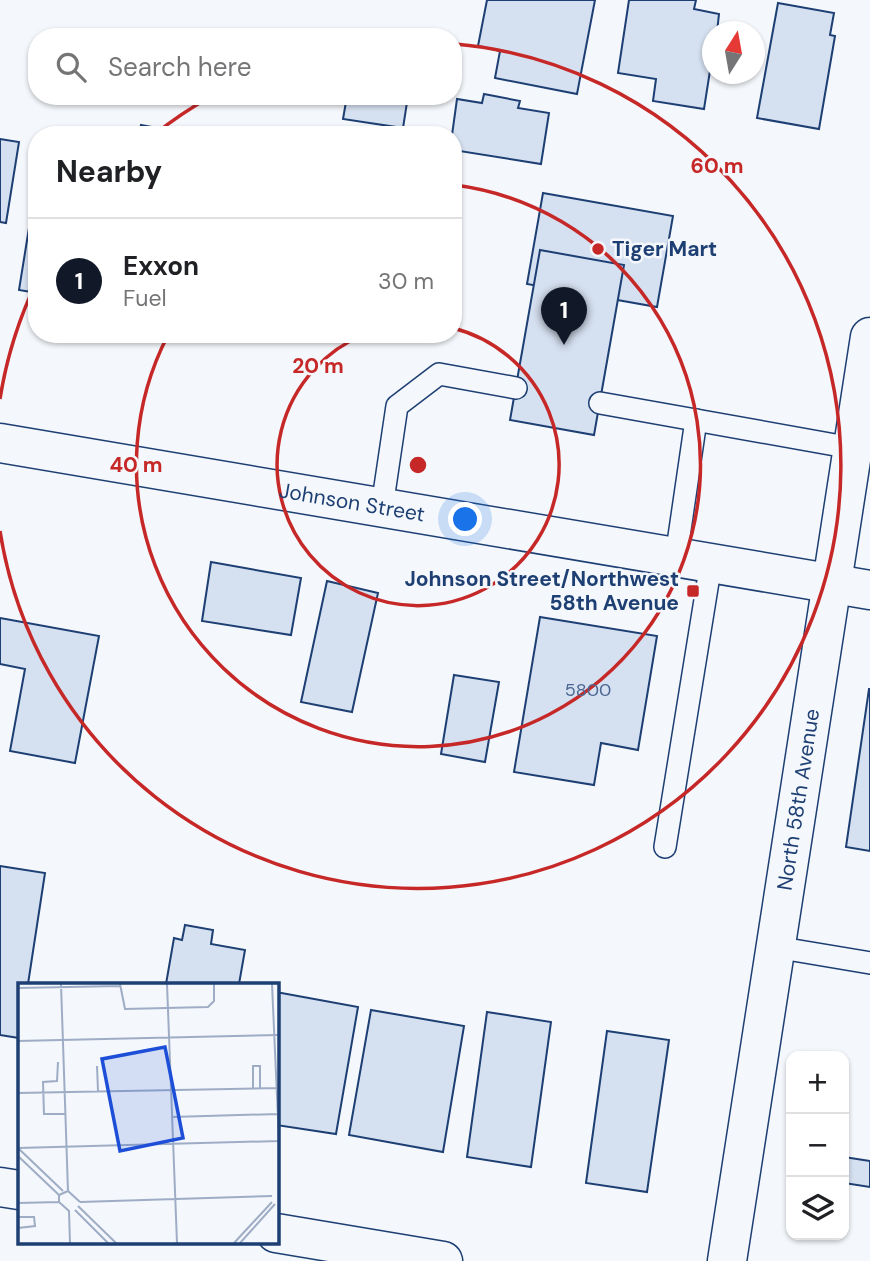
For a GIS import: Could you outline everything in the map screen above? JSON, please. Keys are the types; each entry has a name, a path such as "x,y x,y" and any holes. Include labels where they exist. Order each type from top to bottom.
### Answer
{"street":[{"name":"North 58th Avenue","path":"727,1261 870,337"},
{"name":"Johnson Street","path":"0,443 870,590"},
{"path":"0,1187 18,1190"},
{"path":"278,1233 443,1261"}],"lane":[{"path":"382,507 397,406 439,374 516,388"},
{"path":"600,402 852,448"},
{"path":"664,847 693,560 696,420"},
{"path":"775,947 870,963"}],"building":[{"path":"487,0 595,0 577,94 495,78 500,51 478,46"},
{"path":"629,0 696,0 694,9 719,14 718,21 702,21 702,84 708,84 704,109 653,101 656,79 618,73"},
{"path":"778,3 834,13 830,35 835,36 819,129 757,118"},
{"path":"484,94 520,101 518,108 549,113 541,164 462,151 462,126 453,126 456,105 462,105 462,100 482,103"},
{"path":"345,105 407,105 403,126 343,119"},
{"path":"0,139 19,142 6,223 0,222"},
{"path":"543,193 673,216 657,307 527,284"},
{"path":"28,234 28,292 19,290"},
{"path":"540,250 624,265 594,435 510,420"},
{"path":"211,562 301,578 291,635 202,621"},
{"path":"327,581 378,593 352,712 301,702"},
{"path":"540,617 657,636 638,750 601,743 594,785 514,772"},
{"path":"0,618 99,636 75,763 10,751 25,669 0,664"},
{"path":"454,675 499,682 485,762 441,754"},
{"path":"870,689 870,851 846,847"},
{"path":"0,866 45,873 28,983 18,983 18,1038 0,1035"},
{"path":"185,925 213,930 211,944 245,950 239,983 166,983 174,938 182,940"},
{"path":"278,992 358,1007 336,1134 278,1125"},
{"path":"371,1010 464,1026 443,1152 349,1135"},
{"path":"487,1012 551,1022 531,1167 467,1157"},
{"path":"607,1031 669,1040 647,1192 586,1183"},
{"path":"849,1158 870,1161 870,1187 849,1184"}],"place":[{"name":"Tiger Mart","path":"598,249"},
{"name":"Exxon","path":"564,345"},
{"name":"Johnson Street/Northwest 58th Avenue","path":"693,591"}]}
